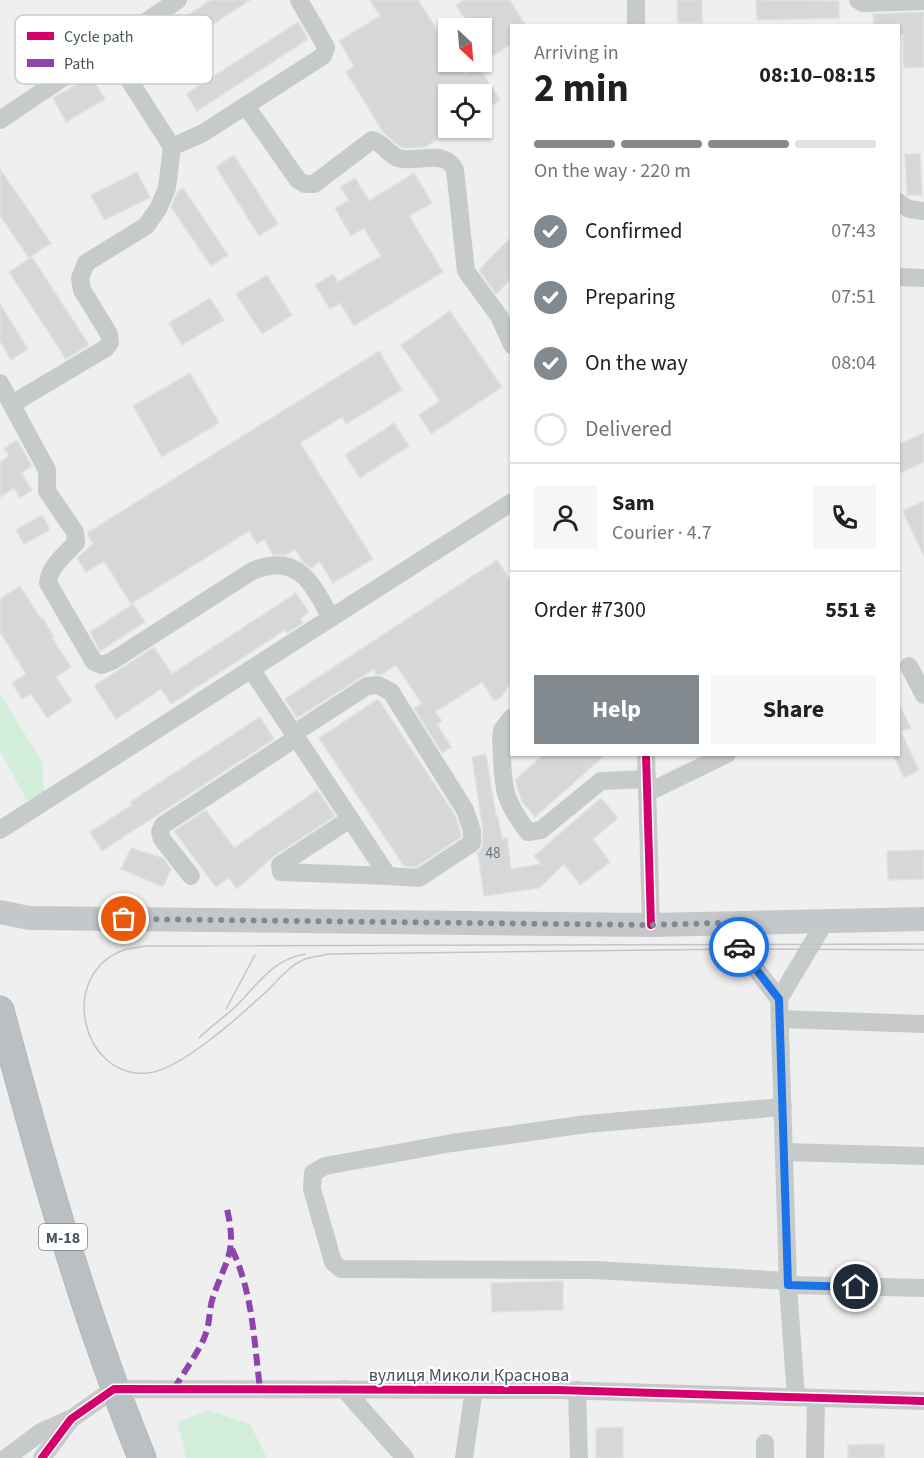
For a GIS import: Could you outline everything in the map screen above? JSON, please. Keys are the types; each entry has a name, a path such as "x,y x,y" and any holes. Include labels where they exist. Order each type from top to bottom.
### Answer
{"highway":[{"name":"М-18","path":"0,1010 58,1221 114,1389 142,1458"}],"main road":[{"path":"0,912 29,918 651,925 924,919"}],"street":[{"path":"156,15 178,0"},
{"path":"172,147 203,133 323,56 326,46 299,0"},
{"path":"636,0 636,24"},
{"path":"858,0 863,3 924,1"},
{"path":"0,120 53,84"},
{"path":"12,404 106,348 110,342 109,334 82,290 80,278 86,263 146,226 158,209 167,188 172,147 132,84"},
{"path":"246,106 298,180 305,184 314,184 372,140 379,142 392,156 401,159 444,158 451,162 455,170 466,271 499,316 510,341"},
{"path":"900,203 909,209 924,211"},
{"path":"900,277 924,278"},
{"path":"0,383 47,470 47,491 75,532 76,543 48,575 48,583 94,662 102,665 112,661 252,571 267,565 285,566 299,572 312,583 331,618"},
{"path":"0,830 510,503"},
{"path":"910,666 924,695"},
{"path":"251,669 388,876"},
{"path":"191,876 162,839 160,832 163,825 367,687 378,685 391,692 465,810 472,831 472,843 418,878 281,872 280,865 350,819"},
{"path":"510,720 502,730 501,739 504,795 509,807 528,832 541,830 602,781 647,786 722,756"},
{"path":"646,756 651,925"},
{"path":"796,1397 788,1283 779,999 825,922"},
{"path":"720,923 779,999"},
{"path":"780,1019 924,1024"},
{"path":"783,1107 587,1124 452,1143 326,1166 313,1173 312,1189 333,1262 340,1269 595,1270 788,1283 924,1288"},
{"path":"784,1152 924,1156"},
{"path":"0,1451 4,1458 41,1432 71,1419 114,1389"},
{"name":"вулиця Миколи Краснова","path":"114,1389 578,1390 924,1401"},
{"path":"344,1389 405,1458"},
{"path":"464,1458 474,1389"},
{"path":"578,1390 579,1458"},
{"path":"815,1458 816,1398"},
{"path":"42,1458 71,1419"}],"green space":[{"path":"0,694 43,763 44,798 27,800 0,751"},
{"path":"208,1410 250,1424 267,1458 186,1458 177,1422"}],"building":[{"path":"211,0 250,0 213,24 213,15 188,15"},
{"path":"370,0 418,0 438,31 438,72 465,72 466,74 482,72 490,84 438,84 440,138 425,147 404,148 383,132 346,72 354,66 339,41 380,16"},
{"path":"464,0 510,0 525,24 510,24 510,45 492,56 492,18 464,18 456,5"},
{"path":"677,0 702,0 702,23 678,23"},
{"path":"756,0 839,1 839,18 757,20"},
{"path":"924,12 924,67 904,68 903,34 900,34 900,24 874,24 873,14"},
{"path":"298,22 308,39 197,111 186,94 202,84 213,84 213,77"},
{"path":"77,84 96,84 105,99 66,122 53,98"},
{"path":"492,88 500,100 492,105"},
{"path":"905,154 920,154 922,195 907,195"},
{"path":"234,155 278,224 259,236 216,167"},
{"path":"0,169 51,243 29,258 0,216"},
{"path":"137,172 150,198 104,220 91,195"},
{"path":"414,173 432,203 409,216 443,272 354,326 340,303 330,309 315,285 333,274 338,282 381,256 364,228 351,236 335,208 349,200 340,187 355,178 369,201"},
{"path":"183,188 228,255 211,266 171,207 178,191"},
{"path":"510,238 510,280 496,294 479,270"},
{"path":"32,257 89,345 66,359 9,272"},
{"path":"267,275 292,315 262,334 236,294"},
{"path":"210,298 224,320 182,345 169,323"},
{"path":"0,304 28,349 11,360 0,341"},
{"path":"450,311 502,387 431,434 419,415 440,401 401,345"},
{"path":"379,351 402,390 346,424 342,417 300,443 373,559 333,583 320,562 311,568 303,562 295,549 286,555 273,555 264,539 257,544 249,531 131,604 104,561 86,572 77,558 93,544 87,533"},
{"path":"190,373 219,423 162,457 133,406"},
{"path":"394,423 409,446 360,478 345,455"},
{"path":"924,433 924,462 900,473 900,444"},
{"path":"17,440 32,466 21,473 32,490 20,498 14,488 0,497 0,462 9,456 4,448"},
{"path":"924,501 924,557 903,511"},
{"path":"42,515 50,530 24,544 16,530"},
{"path":"497,560 510,579 510,685 500,698 494,701 482,682 435,712 442,721 437,724 451,747 442,753 414,708 422,704 396,665 381,675 376,674 374,669 297,718 285,699"},
{"path":"20,586 41,619 43,618 54,637 52,638 71,667 56,677 72,701 47,718 31,694 22,699 12,683 26,674 0,632 0,599"},
{"path":"296,593 309,612 300,619 303,623 287,633 285,630 171,704 161,689 116,719 94,686 154,647 172,674"},
{"path":"133,604 145,622 100,651 90,632"},
{"path":"378,699 455,815 461,833 461,837 416,867 404,866 319,738"},
{"path":"900,706 911,728 901,732 919,770 904,778 894,756 900,756"},
{"path":"260,717 274,739 102,851 90,832 132,805 130,802"},
{"path":"486,754 496,816 498,816 502,839 507,838 511,869 541,864 534,856 601,798 618,818 593,839 610,862 580,885 564,864 539,888 484,896 478,853 482,848 483,831 472,757"},
{"path":"542,756 604,756 535,817 522,802 515,780"},
{"path":"317,790 335,816 274,856 237,889 229,878 216,887 174,831 206,810 234,848"},
{"path":"131,848 163,858 171,869 163,887 121,869"},
{"path":"924,850 924,879 888,880 887,851"},
{"path":"563,1281 563,1310 492,1312 491,1283"},
{"path":"623,1427 623,1458 596,1458 596,1428"},
{"path":"884,1444 885,1458 848,1458 848,1445"}],"tram line":[{"path":"924,944 147,946 124,950 103,962 90,980 84,1001 86,1023 93,1043 107,1060 125,1070 148,1073 162,1070 194,1052 243,1013 294,965 305,959 328,954 742,949 924,950"},
{"path":"199,1038 235,1007 274,968 293,957 305,954"},
{"path":"226,1009 255,955"}],"marked path":[{"path":"174,1389 204,1339 207,1329 212,1302 231,1246 227,1209"},
{"path":"232,1249 249,1300 260,1389"}],"cycle path":[{"path":"646,756 651,925"},
{"path":"42,1458 71,1419 114,1389 557,1390 924,1401"}],"way so far":[{"path":"124,919 651,925 720,923 739,947"}],"route":[{"path":"739,947 779,999 788,1285 856,1287"}]}
